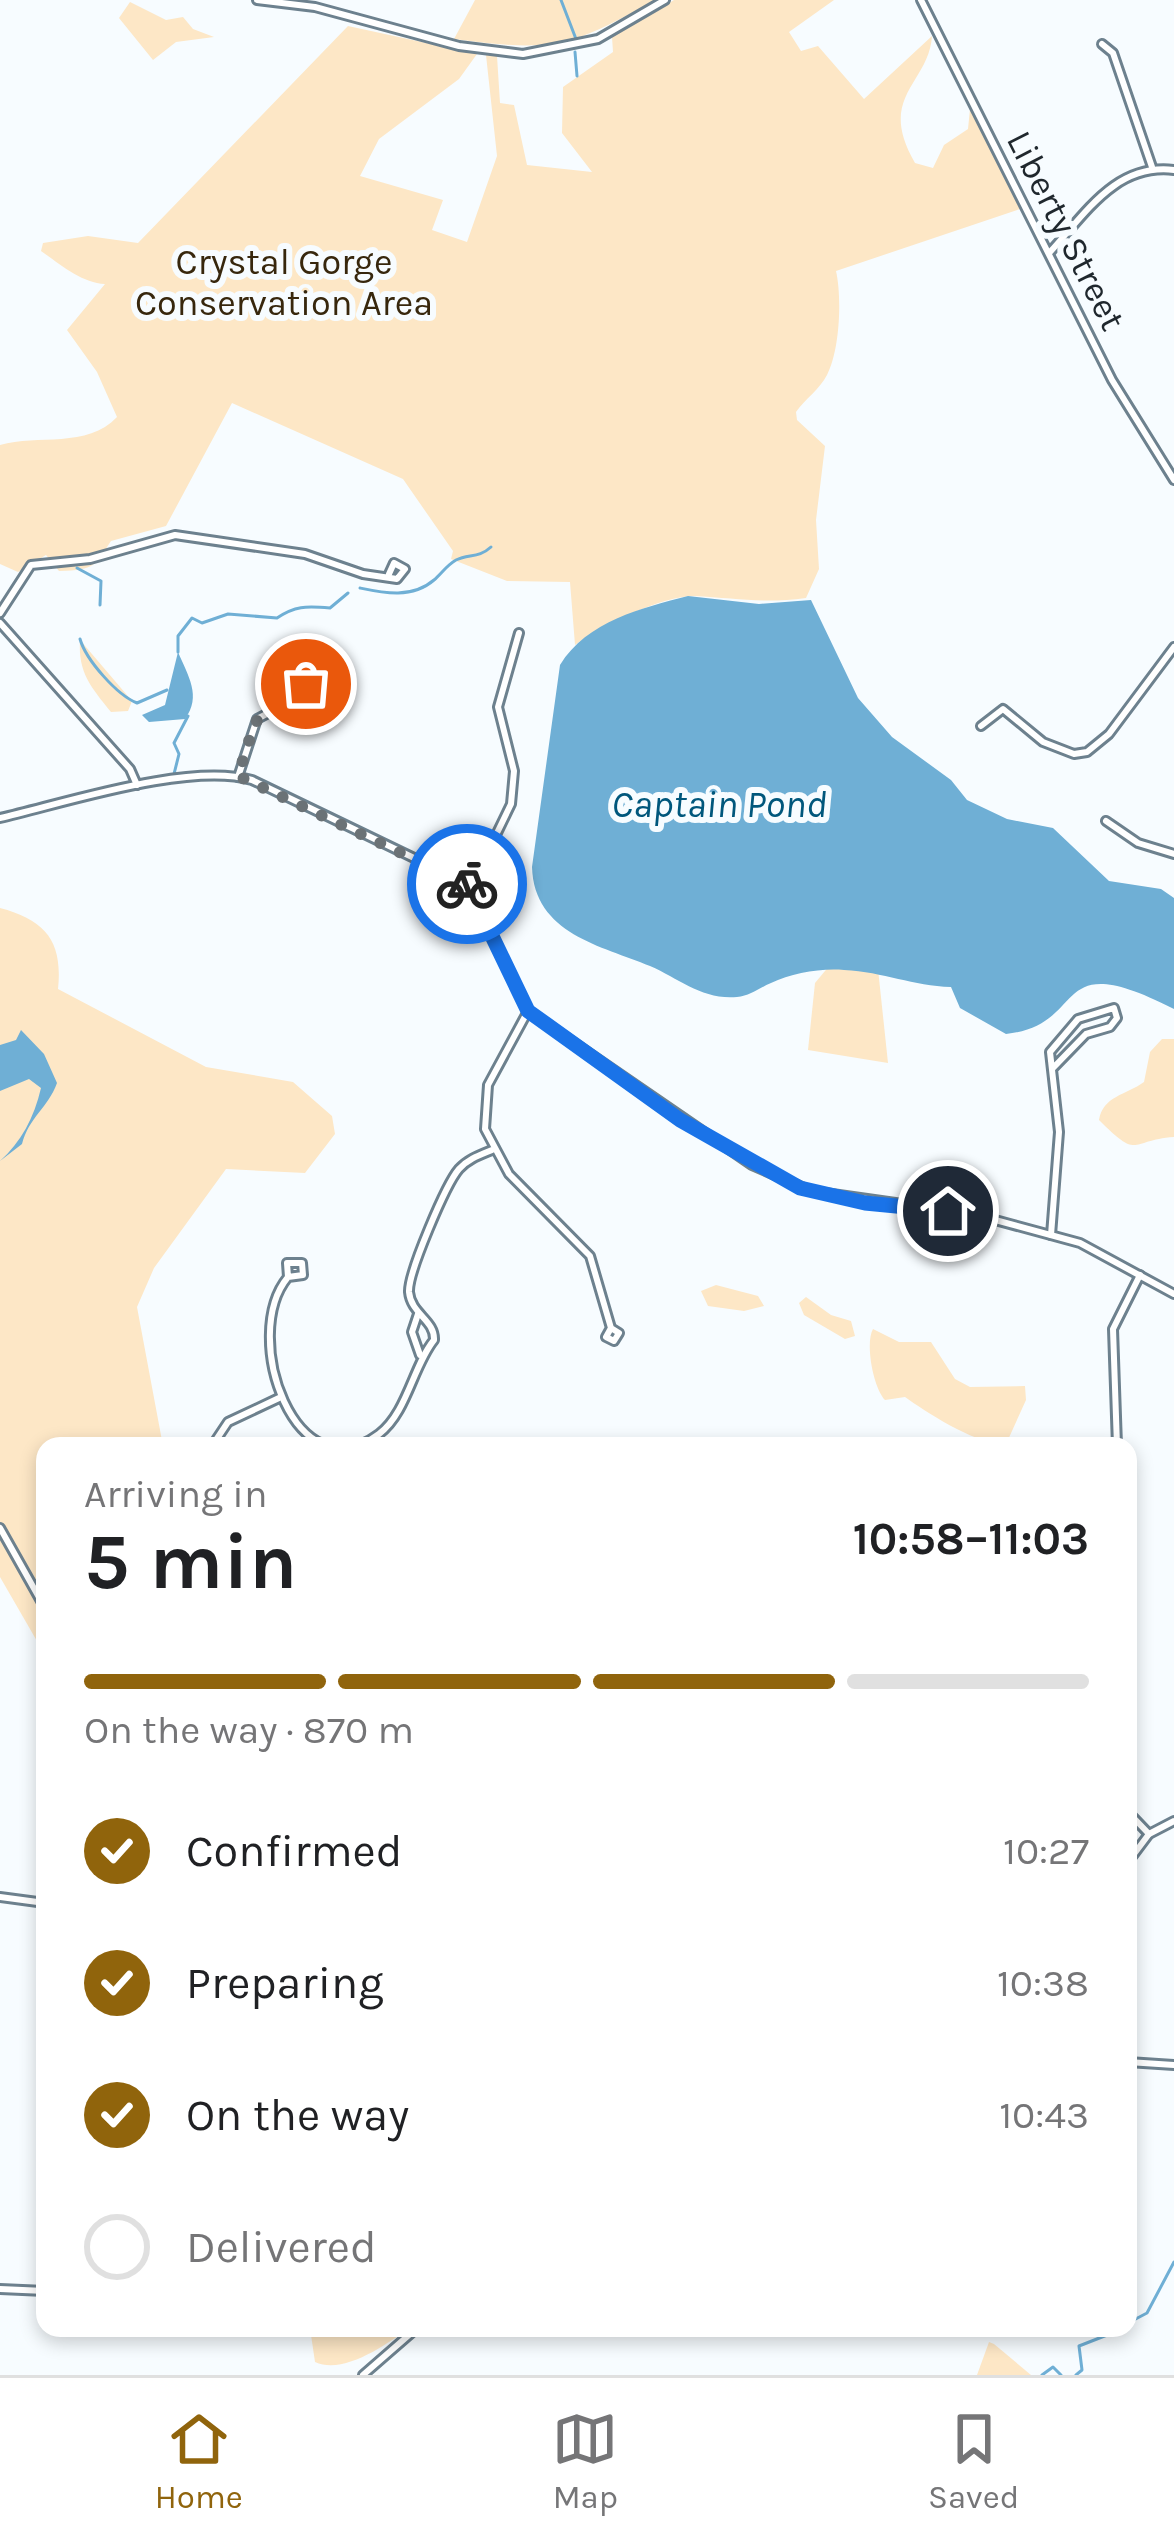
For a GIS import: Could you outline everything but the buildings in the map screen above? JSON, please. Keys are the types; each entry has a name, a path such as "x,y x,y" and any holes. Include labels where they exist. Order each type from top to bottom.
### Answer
{"street":[{"path":"257,0 314,7 478,50 536,54 613,32 665,0"},
{"name":"Liberty Street","path":"921,0 1129,411 1174,480"},
{"path":"1102,44 1114,57 1152,167"},
{"path":"1048,253 1116,182 1152,167 1174,170"},
{"path":"1162,463 1174,454"},
{"path":"0,613 31,565 90,559 164,536 305,554 363,574 389,574"},
{"path":"0,623 130,770 137,785"},
{"path":"459,878 497,833 512,804 514,771 498,707 519,633"},
{"path":"981,726 1003,710 1043,742 1074,754 1087,752 1109,734 1174,647"},
{"path":"238,776 257,719 297,698"},
{"path":"0,818 137,785 238,776 459,878 480,904 528,1011 704,1136 790,1184 865,1203 973,1214 1051,1235 1084,1245 1174,1294"},
{"path":"1106,821 1138,843 1174,854"},
{"path":"1051,1235 1059,1132 1053,1069 1052,1047 1074,1022 1114,1008 1117,1018 1110,1028 1086,1034 1053,1069"},
{"path":"528,1011 484,1095 492,1150 590,1256 610,1328"},
{"path":"369,1437 386,1428 420,1355 435,1335 409,1294 411,1278 449,1187 463,1164 492,1150"},
{"path":"1116,1437 1111,1340 1119,1308 1140,1275"},
{"path":"288,1276 269,1316 279,1398 290,1417 315,1437"},
{"path":"418,1314 412,1332 420,1355"},
{"path":"218,1437 228,1422 279,1398"},
{"path":"0,1528 36,1592"},
{"path":"1137,1821 1149,1834"},
{"path":"1137,1850 1149,1834 1174,1821"},
{"path":"0,1897 36,1902"},
{"path":"1137,2063 1174,2065"},
{"path":"0,2289 36,2291"},
{"path":"363,2375 407,2337"}],"green space":[{"path":"475,0 655,0 580,37 514,45 454,39"},
{"name":"Crystal Gorge Conservation Area","path":"674,0 834,0 789,32 801,51 818,46 864,99 932,36 923,67 902,106 904,140 915,163 933,168 944,145 968,129 970,109 1020,209 836,271 839,323 835,352 824,380 796,412 797,420 825,446 816,520 819,569 806,598 681,597 632,613 575,645 570,582 507,581 451,559 453,551 403,479 232,403 166,526 111,541 97,561 80,569 59,571 46,555 18,572 0,564 0,445 77,437 117,417 97,372 67,330 105,284 64,267 41,251 43,243 88,236 138,243 348,26 477,54 459,79 379,139 360,176 443,200 432,230 467,242 497,156 486,55 497,56 500,103 514,105 527,165 592,172 562,133 563,87 613,52 612,37"},
{"path":"130,2 166,20 183,17 193,29 214,37 176,42 153,60 119,18"},
{"path":"80,640 132,701 128,711 111,712 92,687 81,662"},
{"path":"0,908 29,919 48,935 58,958 58,989 206,1067 293,1082 332,1116 335,1134 305,1173 226,1169 154,1268 137,1307 161,1437 36,1437 36,1639 0,1577"},
{"path":"830,965 878,969 888,1063 808,1050 815,983"},
{"path":"1162,1039 1174,1039 1174,1137 1129,1144 1099,1120 1101,1112 1110,1101 1144,1082 1150,1052"},
{"path":"716,1285 758,1296 764,1306 744,1311 708,1306 701,1291"},
{"path":"806,1297 831,1315 851,1321 855,1336 845,1339 804,1315 799,1303"},
{"path":"873,1329 899,1342 931,1342 955,1379 970,1387 1025,1386 1026,1400 1009,1437 976,1437 905,1397 885,1400 877,1385 870,1344"},
{"path":"311,2337 396,2337 339,2365 315,2362"},
{"path":"989,2342 994,2344 1031,2375 977,2375"}],"water":[{"name":"Captain Pond","path":"688,596 759,604 811,600 858,698 892,737 951,780 967,800 1007,819 1053,828 1109,881 1161,889 1174,898 1174,1009 1134,991 1106,984 1087,986 1032,1028 1006,1034 960,1008 951,987 835,970 797,974 746,995 724,997 592,944 558,922 536,890 532,867 560,665 600,627"},
{"path":"178,652 192,686 190,711 185,719 149,722 142,715 165,705"},
{"path":"21,1030 44,1054 57,1083 22,1144 0,1161 26,1129 41,1088 29,1079 0,1091 0,1045 16,1040"}],"waterway":[{"path":"561,0 576,39"},
{"path":"575,52 577,76"},
{"path":"360,588 388,593 417,590 456,560 491,547"},
{"path":"77,568 101,581 100,605"},
{"path":"178,652 178,636 192,618 202,623 228,614 277,618 301,608 330,608 348,593"},
{"path":"80,639 95,666 129,699 137,703 167,690"},
{"path":"173,778 179,754 174,743 188,716"},
{"path":"1137,2318 1147,2313 1174,2262"},
{"path":"1076,2375 1082,2370 1079,2346 1102,2337"},
{"path":"1042,2375 1053,2367 1061,2375"}],"way so far":[{"path":"306,684 298,689 297,698 255,722 238,776 404,850 467,884"}],"route":[{"path":"467,884 528,1011 680,1120 729,1152 800,1188 865,1203 948,1211"}]}
